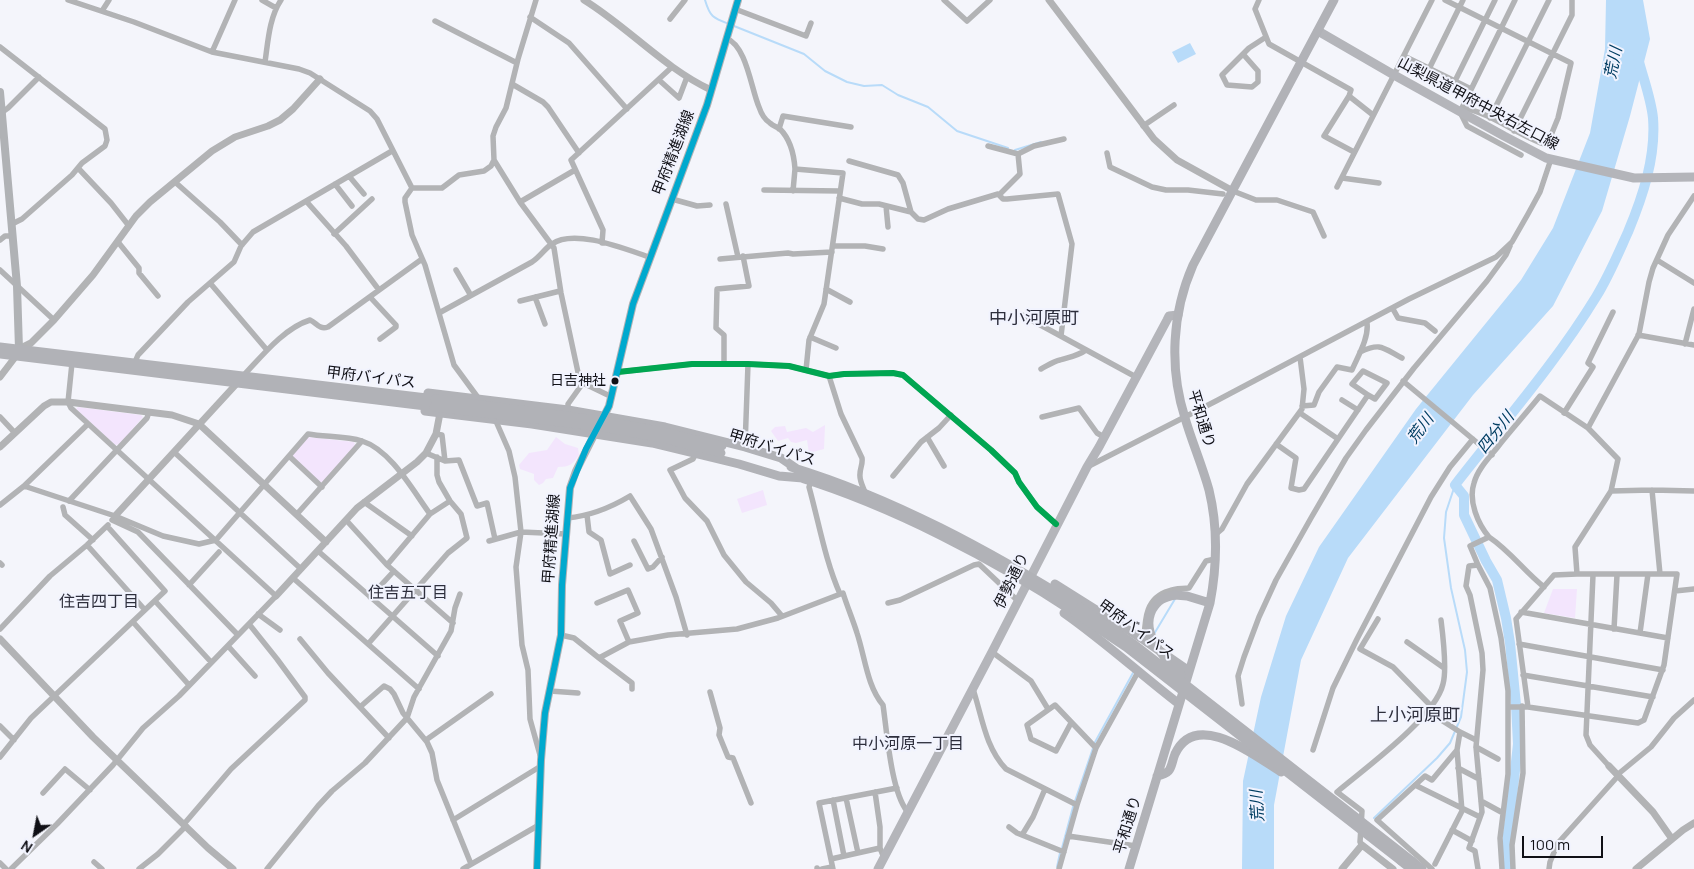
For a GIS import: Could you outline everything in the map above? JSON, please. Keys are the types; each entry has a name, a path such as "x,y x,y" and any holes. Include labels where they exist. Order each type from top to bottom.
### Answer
{"highway":[{"name":"平和通り","path":"1129,869 1210,603 1214,582 1215,535 1209,491 1184,417 1176,372 1175,349 1178,314 1193,265 1334,0"},
{"name":"甲府バイパス","path":"0,347 18,353 72,363 236,383 392,398"},
{"name":"甲府バイパス","path":"0,354 18,353 135,362 243,376 436,406 605,421 663,432 807,480 901,517 1031,579 1061,604 1078,610 1401,861 1422,869"},
{"path":"392,398 421,392 568,410 664,426 781,458 797,469"},
{"path":"392,398 414,410 436,406 495,420 595,433 652,443 739,464 779,476 807,480"},
{"name":"甲府バイパス","path":"721,450 797,469 866,494 912,514 978,548 1031,579 1135,645 1235,722 1411,865"},
{"path":"1031,579 1045,578 1144,640 1189,671"},
{"path":"1210,603 1186,596 1174,595 1165,597 1157,602 1148,624 1152,638 1173,666 1232,715 1235,722"},
{"path":"1061,604 1063,612 1110,647 1179,704"},
{"path":"1158,776 1170,771 1179,747 1192,737 1200,734 1212,735 1225,739 1251,753 1308,789"}],"main road":[{"name":"甲府精進湖線","path":"538,869 541,763 545,713 561,635 570,488 579,464 612,397 633,304 702,119 738,0"},
{"name":"山梨県道甲府中央右左口線","path":"1318,30 1394,75 1552,160 1634,178 1694,177"},
{"path":"0,92 17,286 18,353"},
{"name":"伊勢通り","path":"878,869 1031,579 1056,524 1169,316 1178,314"}],"street":[{"path":"68,0 212,52 310,73 370,111 377,118 412,188"},
{"path":"102,11 108,0"},
{"path":"212,52 235,0"},
{"path":"262,0 276,8"},
{"path":"265,62 272,20 281,0"},
{"path":"536,0 506,108 496,127 494,160 520,202 554,248 560,291 579,378 583,383 612,397"},
{"path":"584,0 621,26 672,67 712,90"},
{"path":"670,19 685,0"},
{"path":"944,0 967,21 990,0"},
{"path":"1049,0 1143,126 1165,150 1177,160 1233,191 1256,200 1277,200 1313,212 1324,236"},
{"path":"1258,0 1255,10 1269,44 1351,90 1324,136 1354,152"},
{"path":"1337,187 1432,0"},
{"path":"1445,0 1571,63 1558,118 1547,145 1514,132 1472,110 1461,110"},
{"path":"1429,68 1463,0"},
{"path":"1454,81 1495,0"},
{"path":"1515,0 1461,110 1467,126 1521,155"},
{"path":"1490,118 1549,0"},
{"path":"1514,132 1572,15 1572,0"},
{"path":"735,9 806,36 811,23"},
{"path":"530,17 569,42 627,109"},
{"path":"434,21 517,63"},
{"path":"1243,54 1258,71 1258,82 1252,87 1227,85 1222,75 1243,54 1249,48 1266,36"},
{"path":"726,38 731,40 740,52 749,74 759,109 770,123 779,129 789,141 794,156 793,190"},
{"path":"0,47 106,128 108,140 105,146 22,219 12,224"},
{"path":"1404,56 1471,89"},
{"path":"602,243 603,230 570,160 672,67"},
{"path":"1,113 39,77"},
{"path":"659,80 679,98 687,77"},
{"path":"0,377 18,353 31,344 93,275 142,209 212,151 236,137 280,120 294,109 320,79"},
{"path":"512,84 543,102 548,107 578,153"},
{"path":"1349,96 1373,115"},
{"path":"1143,126 1174,105"},
{"path":"779,129 783,116 851,126"},
{"path":"988,146 1018,154 1034,146 1064,139"},
{"path":"135,362 138,355 188,302 234,262 242,245 254,232 392,151"},
{"path":"1108,152 1110,167 1145,185 1166,190 1188,190 1223,194"},
{"path":"1001,193 1020,174 1018,154"},
{"path":"412,188 442,188 459,176 488,169 494,160"},
{"path":"1242,704 1238,676 1259,617 1276,580 1346,458 1403,381 1506,255 1540,192 1552,160"},
{"path":"849,161 898,175 903,182 911,212 914,216 924,220 948,209 998,194 1003,199 1058,194 1072,244 1061,336"},
{"path":"78,168 111,203 129,226"},
{"path":"795,169 843,173 824,304 810,337 806,370"},
{"path":"520,202 575,170"},
{"path":"349,176 364,194"},
{"path":"1342,178 1379,183"},
{"path":"175,182 220,222 242,245"},
{"path":"335,184 352,206"},
{"path":"412,188 405,198 412,235 422,259 454,365 479,399"},
{"path":"764,190 793,190 840,194 862,204 879,204 911,212"},
{"path":"1588,428 1638,335 1649,282 1673,224 1694,196"},
{"path":"334,234 372,199"},
{"path":"672,199 697,206 710,205"},
{"path":"306,201 380,290"},
{"path":"724,364 724,334 716,328 717,289 749,286 726,204"},
{"path":"886,206 888,227"},
{"path":"0,240 5,236 12,236"},
{"path":"439,313 460,302 470,294 540,257 551,244 565,238 581,238 620,247 649,257"},
{"path":"118,242 139,268 138,273 158,296"},
{"path":"1087,467 1487,262 1512,242"},
{"path":"720,259 793,254 865,246 883,248"},
{"path":"0,629 50,576 107,526 236,383 277,341 305,321 310,320 320,327 328,327 422,259"},
{"path":"1657,260 1694,284"},
{"path":"0,270 54,320"},
{"path":"456,270 470,294"},
{"path":"210,283 267,350"},
{"path":"826,289 850,302"},
{"path":"520,301 560,291"},
{"path":"370,297 396,326 380,339"},
{"path":"535,297 545,324"},
{"path":"1393,309 1398,318 1425,323 1435,330"},
{"path":"1685,344 1694,309"},
{"path":"1564,413 1593,367 1588,363 1613,312"},
{"path":"1022,315 1136,378"},
{"path":"1302,406 1314,405 1319,392 1337,367 1352,370 1368,329 1367,323"},
{"path":"1638,335 1694,345"},
{"path":"810,337 836,348"},
{"path":"1360,352 1373,346 1379,346 1402,358"},
{"path":"1042,369 1086,350"},
{"path":"1215,535 1222,529 1247,484 1300,413 1304,389 1300,357"},
{"path":"72,363 68,402 88,424 276,596"},
{"path":"618,372 692,364 748,364 789,366 830,376 893,373 903,375 1016,473 1019,482 1037,507 1056,524"},
{"path":"745,447 748,364"},
{"path":"1363,370 1387,383 1375,399 1368,395 1352,384 1363,370"},
{"path":"830,376 840,414 862,458 863,464 860,478 866,494"},
{"path":"1403,381 1492,455"},
{"path":"568,410 568,404 583,383"},
{"path":"1276,444 1296,458 1290,488 1304,489 1368,395"},
{"path":"1544,587 1529,575 1503,547 1489,537 1481,527 1473,497 1474,484 1484,464 1540,396 1588,428 1618,459 1611,492 1575,547 1576,574"},
{"path":"1342,400 1358,410"},
{"path":"0,447 44,406 51,402 68,402 172,415 199,424 326,542"},
{"path":"13,868 90,790 143,728 228,646 346,520 364,502 417,462 426,452 436,434 436,406"},
{"path":"1042,417 1079,408 1097,433 1104,437"},
{"path":"68,501 118,451 147,418 149,412"},
{"path":"1300,413 1338,439"},
{"path":"893,476 921,442 939,428 951,415"},
{"path":"0,417 15,432"},
{"path":"453,820 541,763 530,719 528,670 522,645 516,567 521,532 515,477 508,451 495,420"},
{"path":"0,504 24,486 88,424"},
{"path":"24,486 162,536 200,544 216,540 308,434 362,441 376,448 401,474 430,514"},
{"path":"436,434 442,435 445,461"},
{"path":"927,437 944,466"},
{"path":"1313,750 1333,688 1357,638 1430,497 1450,467 1473,439"},
{"path":"297,514 362,441"},
{"path":"174,452 301,569"},
{"path":"426,452 445,461 459,460 477,506 487,503 492,540 521,532 566,534"},
{"path":"696,453 693,459 670,470 680,491 707,521 724,555 741,576 771,603 782,616"},
{"path":"289,456 322,487"},
{"path":"368,644 448,553 467,538 461,514 450,501 437,475 436,457"},
{"path":"807,480 820,534 834,580 840,594 843,593 871,684 876,697 883,705 897,788 902,805 907,811"},
{"path":"1611,492 1652,490 1694,491"},
{"path":"1652,490 1660,574"},
{"path":"567,518 601,511 630,496 651,529 688,635"},
{"path":"386,564 430,514 450,501"},
{"path":"364,502 412,536"},
{"path":"63,507 65,515 93,540"},
{"path":"587,515 589,532 601,540 610,574 630,565"},
{"path":"113,518 138,532 238,635"},
{"path":"346,520 386,564 453,622"},
{"path":"0,757 31,718 165,591 107,526"},
{"path":"1489,537 1470,546 1490,588 1496,612 1510,707 1508,774 1500,838 1502,869"},
{"path":"634,541 648,569 662,557"},
{"path":"87,545 145,610"},
{"path":"318,551 438,656"},
{"path":"189,584 219,552"},
{"path":"1144,640 1146,613 1154,599 1168,591 1189,588 1206,561 1215,559"},
{"path":"888,603 900,600 979,564 1018,601"},
{"path":"1478,566 1469,566 1466,586 1470,595 1482,654 1483,670 1476,740 1482,812 1469,848 1475,852 1478,869"},
{"path":"370,597 394,571"},
{"path":"1640,633 1648,574"},
{"path":"1510,707 1523,707 1642,722 1663,670 1677,574 1554,575 1516,619 1523,674 1523,707 1523,773 1512,845 1513,869"},
{"path":"1593,575 1586,716 1588,740 1590,745 1617,776 1653,812 1672,839"},
{"path":"1614,629 1617,575"},
{"path":"293,578 419,689"},
{"path":"1675,591 1694,589"},
{"path":"597,604 628,590 638,612 620,621 629,642"},
{"path":"267,869 318,806 332,791 365,763 407,718 419,689 451,631 454,608 460,594"},
{"path":"599,658 629,642 736,629 782,616 840,594"},
{"path":"155,601 211,662"},
{"path":"1522,612 1668,638"},
{"path":"258,614 280,630"},
{"path":"1378,619 1360,649 1393,667 1429,708 1453,728 1476,740"},
{"path":"1394,869 1362,845 1360,842 1362,810 1337,792 1413,728 1440,694 1444,683 1444,641 1441,620"},
{"path":"133,622 189,685"},
{"path":"139,869 158,854 185,825 231,769 305,700 305,696 248,624"},
{"path":"561,635 574,638 632,683 632,689"},
{"path":"0,639 117,760 233,869"},
{"path":"300,639 328,673 389,738"},
{"path":"1407,642 1444,668"},
{"path":"1519,644 1663,670"},
{"path":"228,646 255,676"},
{"path":"992,652 1031,681 1048,709"},
{"path":"1060,869 1077,805 1096,748 1138,672"},
{"path":"1523,674 1653,696"},
{"path":"360,707 384,686 394,694 407,718 426,740 432,753 437,780 471,864"},
{"path":"973,688 980,717 997,760 1006,769 1077,805"},
{"path":"550,691 578,693"},
{"path":"710,692 720,728 719,735 728,757 733,758 751,803"},
{"path":"426,740 491,694"},
{"path":"1549,869 1558,843 1617,776 1651,746 1674,718 1694,700"},
{"path":"1072,723 1056,751 1031,739 1026,725 1055,705 1096,748"},
{"path":"0,726 14,740"},
{"path":"1457,750 1432,780 1425,776 1377,820 1434,866 1462,811 1457,750 1460,732"},
{"path":"1476,747 1498,759"},
{"path":"1458,768 1479,779"},
{"path":"43,793 66,769 90,790"},
{"path":"1416,785 1480,817"},
{"path":"819,869 832,868 819,803 897,788"},
{"path":"1022,835 1033,817 1045,789"},
{"path":"875,792 880,827 880,848 884,858"},
{"path":"846,798 858,853"},
{"path":"832,800 844,856"},
{"path":"1481,801 1503,814"},
{"path":"1636,869 1694,823"},
{"path":"463,869 540,825"},
{"path":"1009,827 1022,835 1064,852"},
{"path":"1452,830 1472,841"},
{"path":"1068,836 1136,846"},
{"path":"1342,869 1362,845"},
{"path":"831,859 880,848"},
{"path":"94,862 102,869"},
{"path":"0,863 6,869"}],"shaded area":[{"path":"78,407 141,415 143,417 120,444 115,445 76,409"},
{"path":"825,425 824,449 809,453 807,440 796,443 791,442 788,438 778,441 771,431 775,427 785,426 787,432 806,428 813,432"},
{"path":"308,437 354,442 355,445 323,482 319,482 293,457 293,454"},
{"path":"556,437 565,444 578,448 579,455 571,464 558,467 553,478 546,479 539,485 534,480 534,474 520,469 519,465 529,453 547,450"},
{"path":"763,490 767,505 742,513 737,499"},
{"path":"1553,589 1577,589 1575,618 1544,613"}],"water":[{"name":"荒川","path":"1606,0 1643,0 1650,39 1602,211 1553,306 1473,395 1348,558 1301,660 1274,805 1274,869 1242,869 1243,781 1261,697 1286,616 1319,547 1416,409 1521,280 1553,228 1590,133 1605,49"},
{"path":"1190,43 1196,54 1178,63 1172,52"}],"waterway":[{"path":"705,0 713,16 729,24"},
{"path":"734,26 804,54 825,71 847,82 864,86 882,85 898,95 928,107 957,131 1008,148"},
{"name":"四分川","path":"1508,869 1506,851 1518,744 1510,643 1497,580 1464,515 1464,496 1455,485 1546,370 1580,322 1605,281 1628,232 1647,176 1653,133 1651,103 1638,58"},
{"path":"1015,150 1041,142"},
{"path":"1374,818 1437,758 1450,743 1461,717 1467,672 1465,650 1451,588 1444,538 1446,512 1455,485"},
{"path":"1154,634 1175,599"},
{"path":"1094,744 1134,671"},
{"path":"1062,848 1073,807 1093,748"},
{"path":"1057,867 1060,853"}],"transit line":[{"path":"537,869 541,760 545,713 561,635 562,585 570,488 586,449 609,406 633,304 707,105 738,0"},
{"path":"618,372 692,364 748,364 789,366 829,376 893,373 903,375 991,450 1015,473 1019,482 1037,507 1056,524"}],"place":[{"name":"日吉神社","path":"615,381"}],"district":[{"name":"中小河原町","path":"1034,319"},
{"name":"住吉五丁目","path":"408,594"},
{"name":"住吉四丁目","path":"99,603"},
{"name":"上小河原町","path":"1415,716"},
{"name":"中小河原一丁目","path":"908,745"}]}
